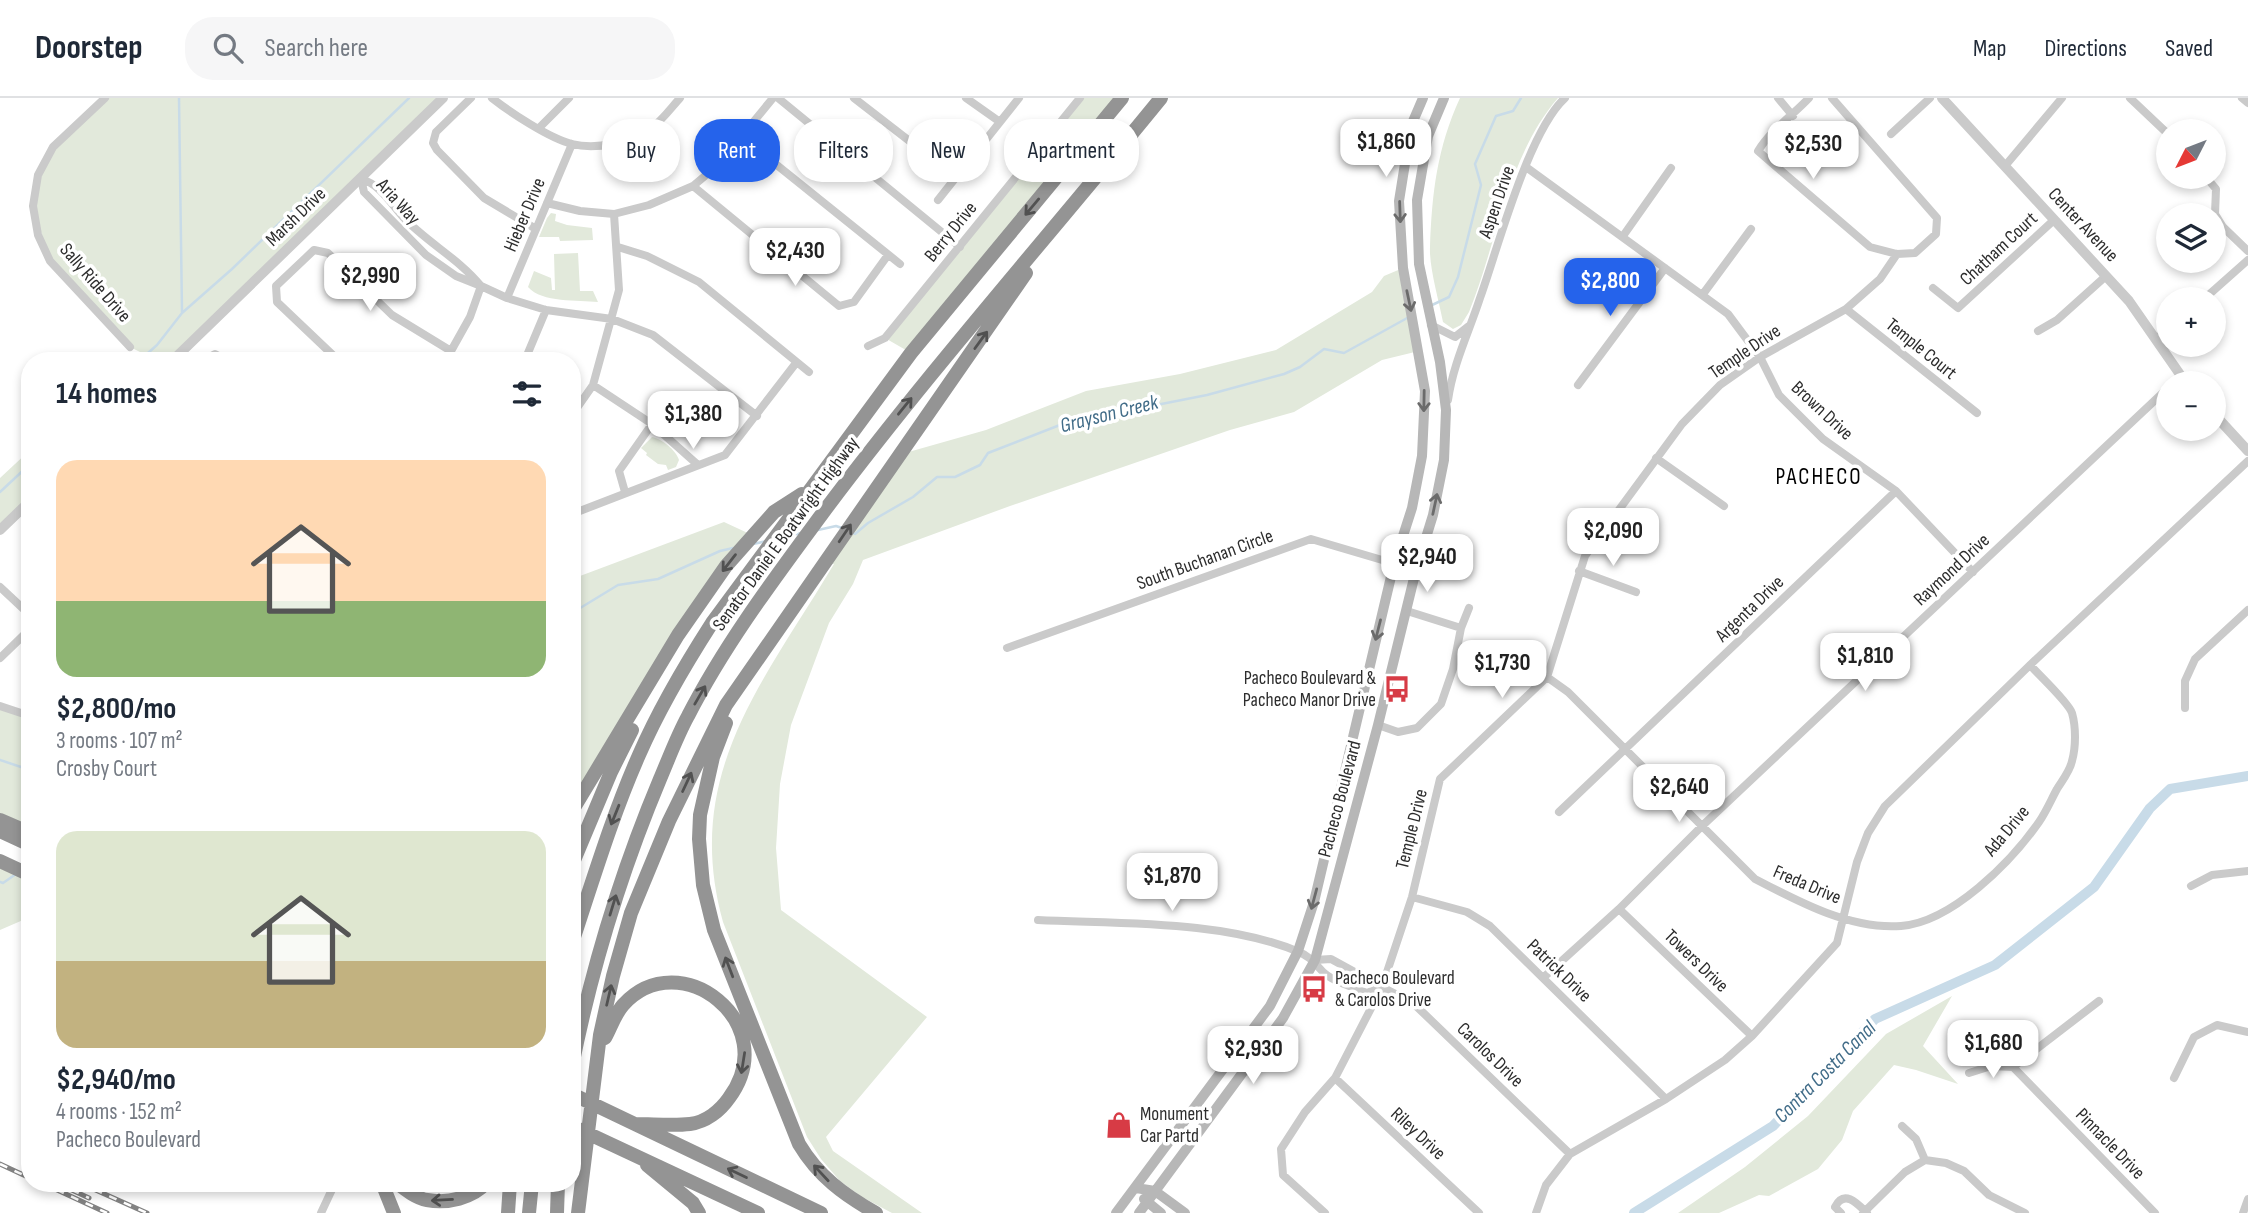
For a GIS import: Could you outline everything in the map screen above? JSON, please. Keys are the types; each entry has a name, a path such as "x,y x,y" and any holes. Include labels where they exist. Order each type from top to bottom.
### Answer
{"highway":[{"name":"Senator Daniel E Boatwright Highway","path":"581,916 639,754 683,668 712,623 911,353 1122,98"},
{"name":"Senator Daniel E Boatwright Highway","path":"581,1020 615,898 647,811 687,718 754,606 863,459 938,365 1062,220 1161,98"},
{"path":"581,1189 602,1023 631,913 694,769 726,705 1062,220"},
{"path":"581,796 678,635 726,566 774,512 809,490"},
{"path":"581,844 611,772 678,635"},
{"path":"758,659 726,723 704,789 699,839 707,908 799,1144 808,1159 830,1182 844,1194 876,1213"},
{"path":"0,861 21,871"},
{"path":"597,1062 615,1018 624,1004 641,992 658,985 683,983 710,993 731,1012 739,1026 745,1049 736,1089 723,1106 708,1118 690,1124 636,1124"},
{"path":"581,1098 821,1213"},
{"path":"581,1130 758,1213"},
{"path":"639,1157 692,1203 699,1213"},
{"path":"386,1192 394,1213"},
{"path":"409,1192 426,1200 444,1201 466,1197 475,1192"},
{"path":"508,1213 509,1192"},
{"path":"529,1213 530,1192"},
{"path":"556,1213 557,1192"},
{"path":"578,1213 581,1192"}],"main road":[{"name":"Pacheco Boulevard","path":"1116,1213 1270,1006 1298,951 1314,902 1394,564 1412,508 1422,456 1425,391 1402,268 1399,201 1411,127 1423,98"},
{"name":"Pacheco Boulevard","path":"1139,1213 1283,1017 1315,960 1416,570 1433,515 1444,460 1446,410 1440,362 1419,264 1417,200 1429,136 1444,98"},
{"path":"1136,1188 1155,1192 1185,1213"},
{"path":"1136,1188 1147,1203 1161,1213"}],"street":[{"name":"Sally Ride Drive","path":"105,98 53,147 38,175 33,206 38,235 50,261 130,347"},
{"name":"Marsh Drive","path":"181,352 443,98"},
{"path":"471,98 436,132 433,143 436,150 484,198 536,229"},
{"path":"492,98 520,118 572,144 609,144 628,139 651,128 680,98"},
{"path":"539,128 569,98"},
{"path":"759,119 778,98 960,247"},
{"path":"854,98 907,139"},
{"path":"966,98 1000,122"},
{"path":"990,134 1019,98"},
{"name":"Berry Drive","path":"869,346 885,338 1080,98"},
{"name":"Aspen Drive","path":"1446,410 1452,373 1472,324 1526,167 1546,122 1565,98"},
{"path":"1778,98 1793,116"},
{"path":"1809,98 1793,116 1767,137 1758,151 1870,247 1897,254 1915,253 1936,234 1937,218 1832,98"},
{"path":"1891,134 1930,98"},
{"name":"Center Avenue","path":"1942,98 2129,301 2156,339"},
{"path":"2005,166 2062,98"},
{"path":"2130,98 2156,123"},
{"path":"2242,98 2248,103"},
{"name":"Hieber Drive","path":"507,298 572,144"},
{"name":"Brown Drive","path":"1526,167 1728,314 1760,357 1779,396 1823,439 1896,491 1973,572"},
{"path":"780,168 900,264"},
{"path":"1623,236 1671,168"},
{"name":"Aria Way","path":"360,179 364,192 426,255 456,276 507,298 546,310 612,319 653,335 757,416"},
{"name":"Aria Way","path":"360,179 372,182 406,220 436,247 467,268 481,286"},
{"path":"547,203 580,211 614,214 649,205 698,182"},
{"path":"938,200 952,182"},
{"path":"693,186 839,306 854,302 888,255"},
{"path":"2216,189 2215,214 2223,227 2248,251"},
{"path":"581,402 593,385 619,290 614,214"},
{"name":"Chatham Court","path":"1933,288 1958,309 2054,220"},
{"path":"1703,294 1751,229"},
{"path":"618,247 648,256 699,282 809,372"},
{"path":"329,352 276,302 276,286 314,250 328,253 393,315 451,351 470,317 481,286"},
{"name":"Temple Drive","path":"1325,1213 1283,1175 1281,1149 1305,1112 1335,1079 1382,987 1412,897 1440,779 1547,677 1586,556 1682,424 1720,385 1760,357 1846,309 1880,279 1897,254"},
{"path":"2218,287 2248,260"},
{"path":"1578,385 1665,268"},
{"path":"2038,331 2057,320 2106,276"},
{"name":"Temple Court","path":"1846,309 1977,413"},
{"path":"528,352 546,310"},
{"path":"1431,325 1455,337 1472,324"},
{"path":"581,510 725,455 796,363"},
{"path":"593,385 652,424 698,464"},
{"name":"Raymond Drive","path":"1544,977 2156,399"},
{"path":"625,492 619,471 652,424"},
{"path":"2226,427 2248,451"},
{"path":"1656,458 1724,506"},
{"path":"1536,1213 1546,1185 1570,1154 1666,1099 1725,1060 1752,1035 1837,943 1857,862 1868,833 1885,806 2030,665 2248,461"},
{"name":"Argenta Drive","path":"1559,812 1896,491"},
{"path":"0,530 21,510"},
{"name":"South Buchanan Circle","path":"1007,648 1311,538 1416,570"},
{"path":"1579,571 1636,592"},
{"path":"0,587 21,607"},
{"path":"1378,725 1398,732 1416,728 1441,704 1469,608"},
{"path":"2185,708 2185,681 2195,659 2248,610"},
{"path":"1407,611 1461,628"},
{"path":"0,659 21,638"},
{"name":"Ada Drive","path":"1843,917 1870,926 1903,926 1934,918 1973,892 2011,856 2039,822 2072,762 2075,738 2072,711 2030,665"},
{"name":"Freda Drive","path":"1547,677 1568,692 1755,879 1793,898 1843,917"},
{"path":"0,706 21,713"},
{"path":"2191,886 2212,875 2248,871"},
{"name":"Patrick Drive","path":"1412,897 1467,912 1490,926 1666,1099"},
{"name":"Towers Drive","path":"1619,909 1752,1035"},
{"name":"Carolos Drive","path":"1038,920 1190,928 1243,935 1298,951 1315,960 1324,974 1367,993 1382,987"},
{"name":"Carolos Drive","path":"1315,960 1331,959 1413,1003 1570,1154"},
{"path":"1969,1073 1991,1066 2013,1067 2099,1001"},
{"path":"2174,1078 2194,1037 2217,1025 2248,1032"},
{"name":"Pinnacle Drive","path":"2013,1067 2155,1213"},
{"name":"Riley Drive","path":"1335,1079 1479,1213"},
{"path":"1902,1126 1916,1139 1925,1160"},
{"path":"1841,1213 1835,1208 1837,1203 1845,1198 1853,1199 1865,1212 1905,1172 1925,1160 1946,1163 1964,1171 1989,1195 2025,1213"},
{"path":"321,1213 331,1192"},
{"path":"2243,1213 2248,1199"}],"shaded area":[{"path":"105,98 442,98 181,352 140,352 130,347 50,261 33,206 38,175 53,147"},
{"path":"1080,98 1122,98 1105,119 1063,119"},
{"path":"1460,98 1558,98 1527,146 1505,200 1469,312 1461,325 1453,329 1443,322 1430,247 1437,171 1446,135"},
{"path":"1012,182 1052,182 911,353 885,338"},
{"path":"551,213 556,214 555,221 592,228 593,240 560,241 559,237 539,237"},
{"path":"578,253 580,291 593,291 598,302 551,298 528,287 534,271 551,278 552,290 555,290 554,254"},
{"path":"1403,268 1419,351 1382,360 1294,412 1230,430 863,560 853,584 829,623 791,725 780,784 776,848 781,910 927,1017 826,1137 833,1151 922,1213 892,1213 862,1197 840,1181 807,1137 723,922 713,869 713,820 721,775 736,732 781,649 834,564 824,565 898,455 986,430 1086,391 1180,374 1276,350 1372,292 1384,276"},
{"path":"652,437 675,452 679,460 676,467 668,470 666,465 658,464 646,455 641,448"},
{"path":"21,458 21,510 0,530 0,478"},
{"path":"724,522 752,535 726,566 581,797 581,576"},
{"path":"0,706 21,713 21,841 0,831"},
{"path":"0,860 21,870 21,921 0,930"},
{"path":"1952,996 1923,1046 1958,1084 1894,1065 1853,1111 1842,1140 1818,1169 1769,1196 1759,1195 1719,1213 1678,1213 1745,1167 1808,1116 1886,1034"}],"waterway":[{"path":"179,98 182,312"},
{"path":"149,352 182,313 232,269 409,98"},
{"name":"Grayson Creek","path":"1430,306 1449,297 1458,277 1481,185 1475,164 1496,116 1513,111 1521,98"},
{"name":"Grayson Creek","path":"851,532 855,534 868,523 913,497 937,477 955,477 980,465 988,453 1065,423 1207,395 1284,374 1300,367 1324,349 1344,353 1409,317"},
{"path":"0,492 21,472"},
{"name":"Grayson Creek","path":"818,530 836,526 842,528"},
{"name":"Grayson Creek","path":"784,537 801,533"},
{"name":"Grayson Creek","path":"753,544 767,541"},
{"name":"Grayson Creek","path":"581,608 618,585 658,579 720,551 733,548"},
{"path":"0,760 21,767"},
{"name":"Contra Costa Canal","path":"1634,1213 1773,1126 1875,1019 1995,965 2094,887 2150,808 2170,789 2248,776"},
{"name":"Grayson Creek","path":"0,882 3,883 16,874"}],"railway":[{"path":"0,1164 21,1174"},
{"path":"62,1192 107,1213"},
{"path":"76,1192 89,1198"},
{"path":"100,1192 147,1213"}],"place":[{"name":"Pacheco Boulevard & Pacheco Manor Drive","path":"1397,689"},
{"name":"Pacheco Boulevard & Carolos Drive","path":"1314,989"},
{"name":"Monument Car Partd","path":"1119,1125"}],"district":[{"name":"PACHECO","path":"1819,477"}]}
